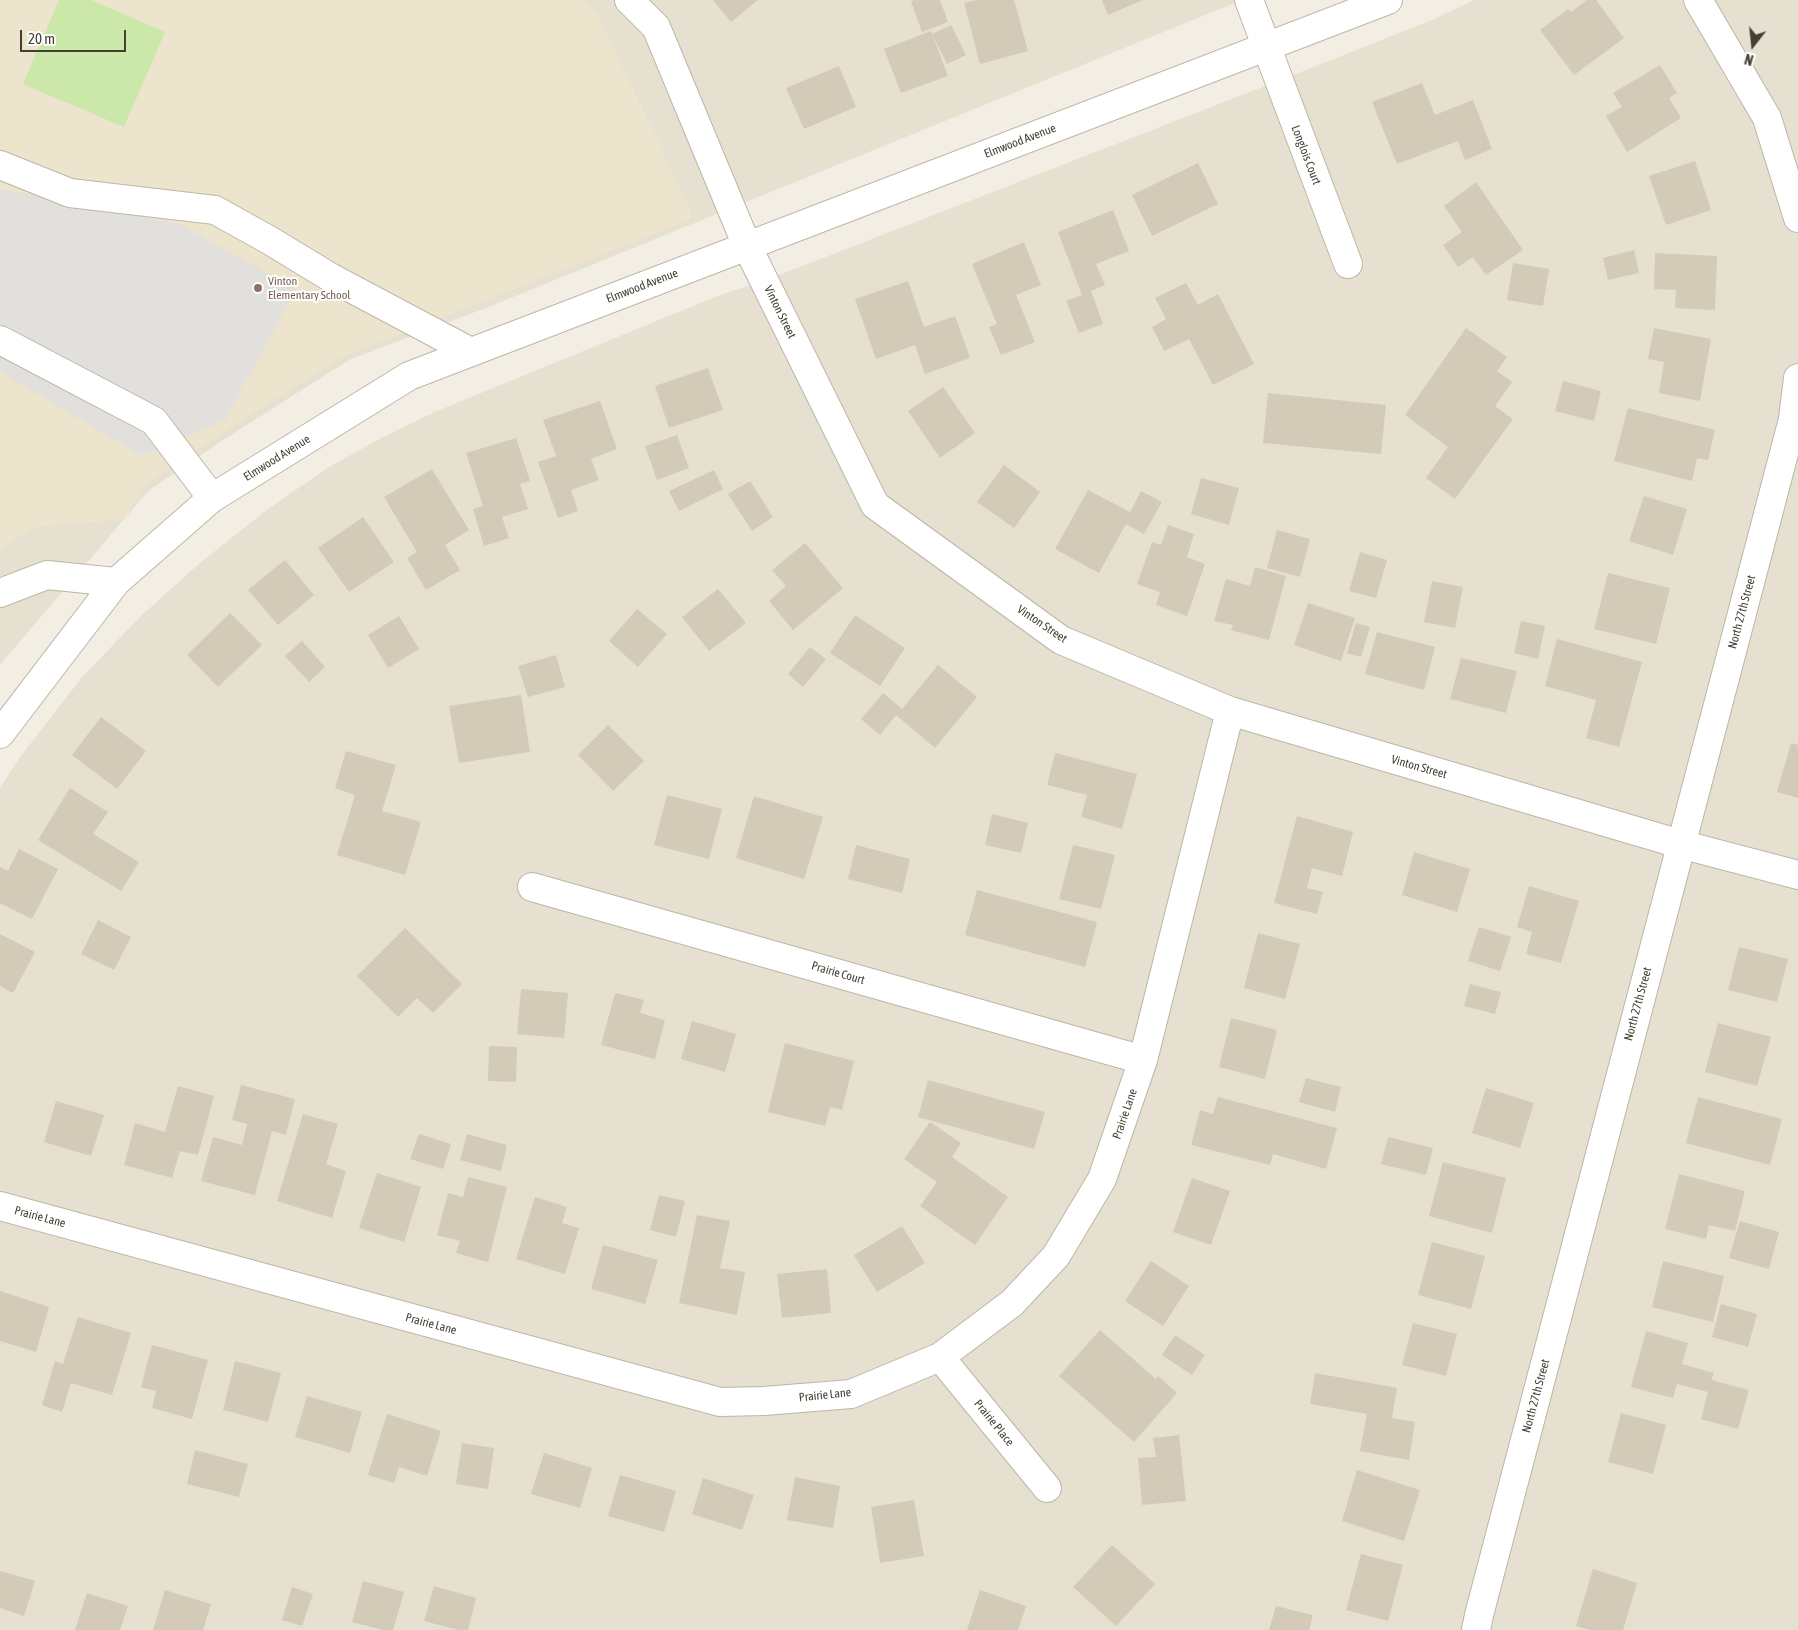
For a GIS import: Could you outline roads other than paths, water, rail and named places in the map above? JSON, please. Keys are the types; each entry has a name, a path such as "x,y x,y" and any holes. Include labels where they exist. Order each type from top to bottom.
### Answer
{"street":[{"name":"Vinton Street","path":"629,0 656,27 747,246 875,505 1061,640 1230,711 1680,844 1798,875"},
{"name":"Longlois Court","path":"1249,0 1348,264"},
{"name":"Elmwood Avenue","path":"0,734 116,582 212,498 409,376 1388,0"},
{"path":"1698,0 1767,118 1798,218"},
{"path":"0,165 70,193 214,210 269,240 330,277 471,352"},
{"path":"0,340 154,421 212,498"},
{"name":"North 27th Street","path":"1476,1630 1680,844 1793,419 1798,378"},
{"path":"0,593 47,575 116,582"},
{"name":"Prairie Lane","path":"0,1206 720,1402 764,1401 850,1394 940,1357 1012,1303 1056,1256 1102,1179 1143,1060 1230,711"},
{"name":"Prairie Court","path":"532,887 1143,1060"},
{"name":"Prairie Place","path":"940,1357 1047,1488"}],"place":[{"name":"Vinton Elementary School","path":"258,288"}]}
